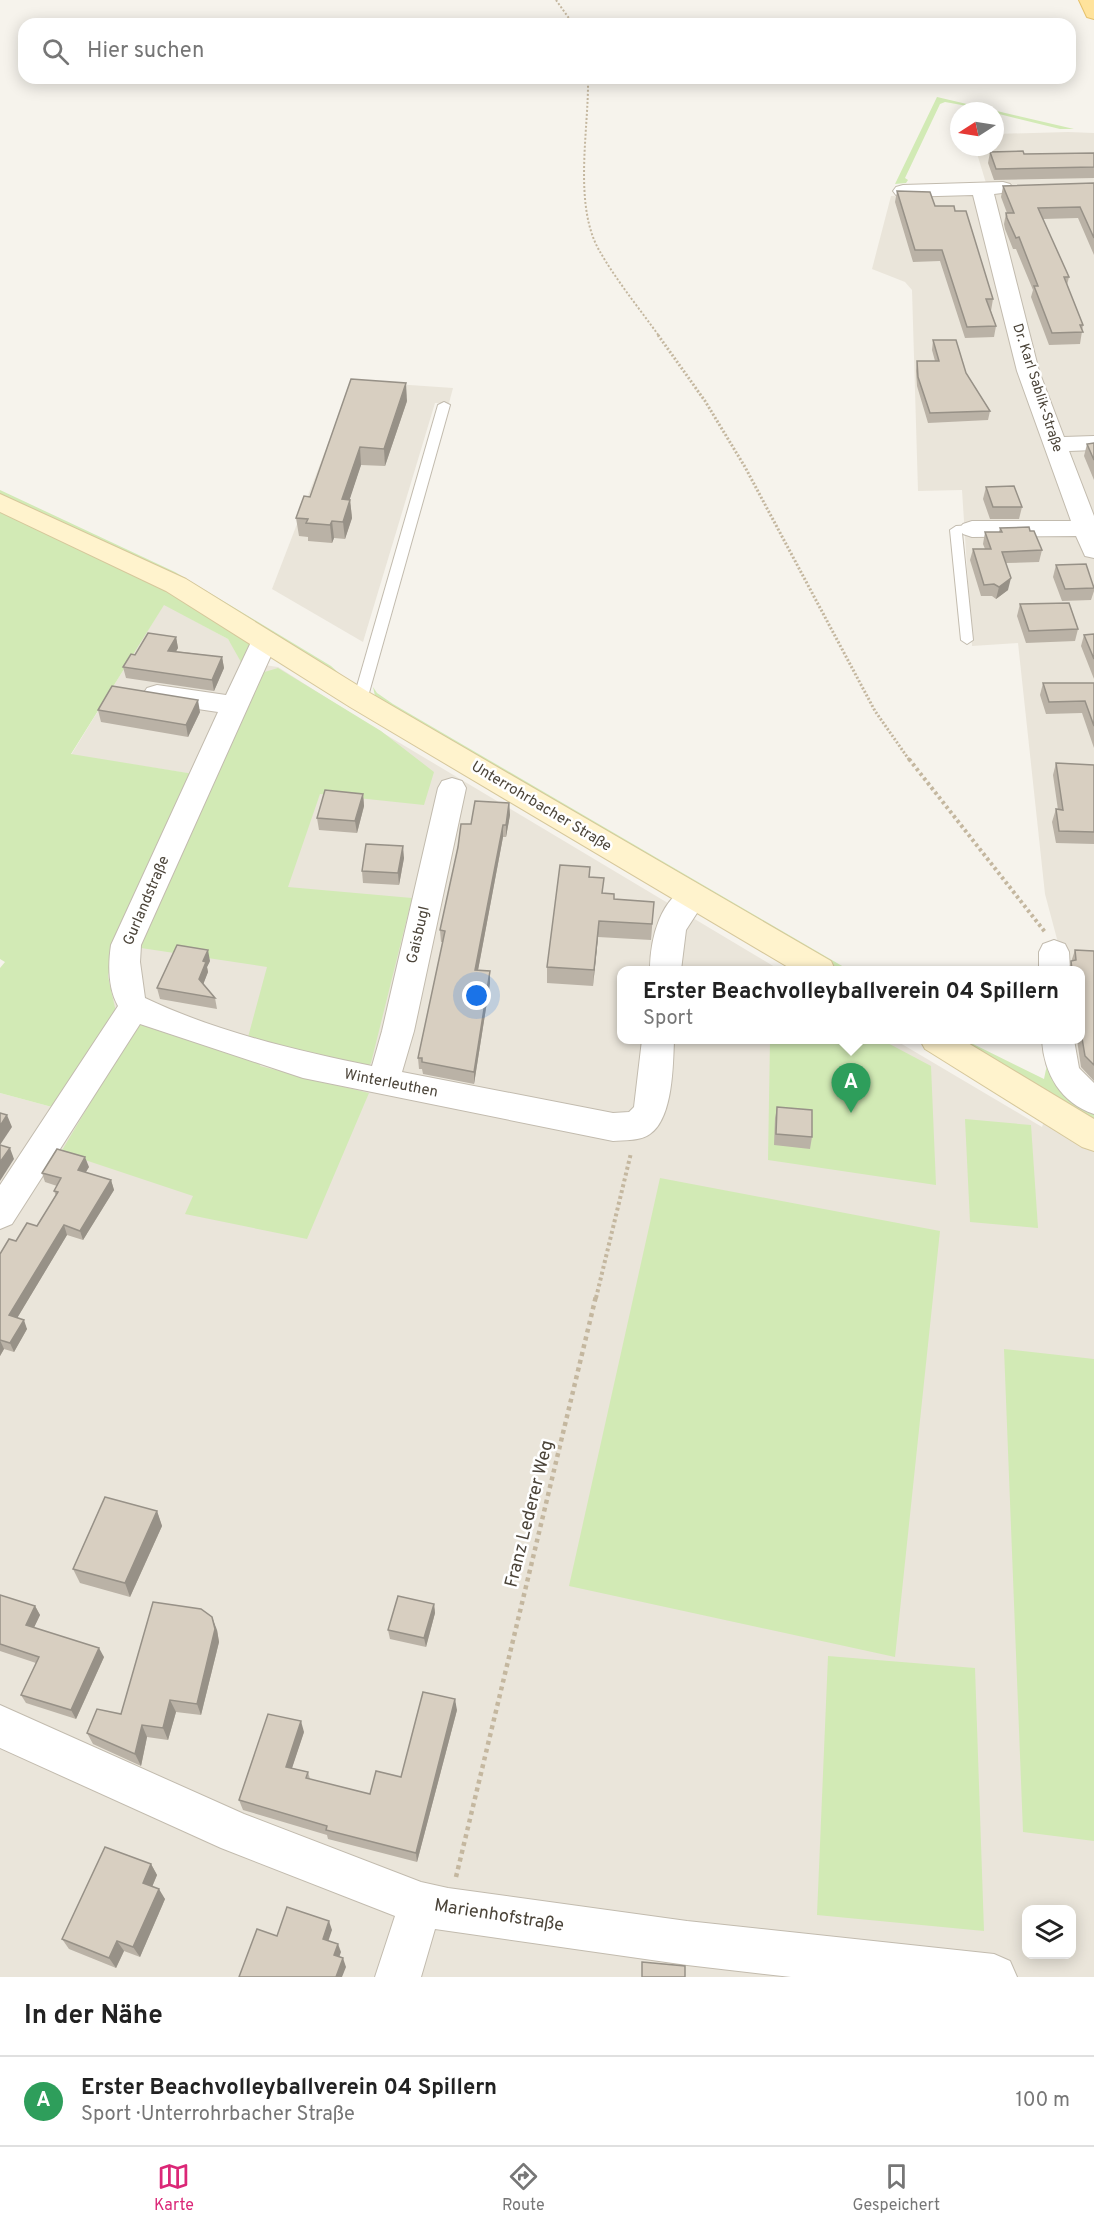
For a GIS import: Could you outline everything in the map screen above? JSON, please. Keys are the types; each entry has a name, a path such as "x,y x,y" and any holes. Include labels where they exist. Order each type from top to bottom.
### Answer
{"main road":[{"path":"1088,0 1094,13"},
{"name":"Unterrohrbacher Straße","path":"0,502 153,573 360,700 812,966"},
{"path":"943,1044 1094,1137"}],"street":[{"path":"903,191 1027,188"},
{"name":"Dr. Karl Sablik-Straße","path":"982,189 1022,351 1054,444 1091,535"},
{"path":"1054,444 1094,443"},
{"path":"972,529 1091,535"},
{"name":"Gurlandstraße","path":"134,1007 125,980 126,945 265,640"},
{"path":"132,690 234,705"},
{"name":"Gaisbugl","path":"383,1082 398,1031 452,788"},
{"path":"666,966 671,925 693,896"},
{"path":"0,1214 134,1007"},
{"name":"Winterleuthen","path":"134,1007 159,1019 272,1057 340,1074 613,1127 644,1119"},
{"path":"644,1119 657,1044"},
{"path":"1058,1044 1059,1061 1068,1079 1094,1101"},
{"name":"Marienhofstraße","path":"0,1726 236,1833 435,1907 687,1943 994,1977"},
{"path":"398,1977 435,1907"}],"lane":[{"path":"360,700 444,405"},
{"path":"967,640 956,530 972,529"}],"path":[{"path":"556,0 569,18"},
{"path":"588,84 586,202 590,228 598,249 705,401 745,467 875,711 926,783 1043,930 1054,961"},
{"name":"Franz Lederer Weg","path":"435,1907 644,1119"}],"shaded area":[{"path":"1094,133 1094,1977 0,1977 0,1093 52,1107 115,1012 108,976 116,948 193,774 71,755 164,604 228,639 243,662 278,667 363,721 773,966 617,966 617,1044 902,1044 1042,1127 1069,1054 1068,1044 1085,1044 1085,966 1062,966 1061,954 1045,894 1018,643 972,646 962,490 918,491 912,290 905,282 872,269 891,196 959,193 986,183 978,156 1004,156 1004,134"},
{"path":"352,381 453,388 449,403 435,403 363,642 272,589"}],"green space":[{"path":"937,97 958,102 940,104 905,178 908,180 906,183 895,184"},
{"path":"1004,113 1074,129 1060,129 1004,115"},
{"path":"0,490 175,572 331,666 342,676 0,495"},
{"path":"0,510 141,575 248,639 250,646 241,662 228,639 164,605 71,754 194,774 116,948 108,976 116,1012 52,1107 0,1093 0,968 5,962 0,959"},
{"path":"278,668 381,731 434,772 424,805 320,794 288,887 412,898 371,1063 363,1072 247,1041 267,967 141,948 135,943 261,673"},
{"path":"373,687 377,693 393,704 842,966 828,966 375,696"},
{"path":"141,1024 262,1060 260,1066 369,1093 307,1239 185,1214 193,1196 61,1152 134,1029"},
{"path":"770,1044 890,1044 931,1066 936,1185 768,1160"},
{"path":"959,1044 973,1044 1044,1079 1049,1055 1094,1111 1094,1125"},
{"path":"965,1119 1031,1125 1038,1228 970,1222"},
{"path":"660,1178 940,1231 895,1657 569,1586"},
{"path":"1004,1349 1094,1359 1094,1841 1023,1832"},
{"path":"828,1656 975,1668 984,1931 817,1915"}],"building":[{"path":"1023,151 1024,154 1094,153 1094,167 996,169 991,156 1004,156 1004,152"},
{"path":"1094,183 1094,238 1080,207 1038,208 1069,277 1064,277 1083,325 1080,325 1083,332 1052,333 1034,286 1038,286 1019,237 1016,238 1007,218 1006,213 1014,213 1003,186"},
{"path":"897,191 930,192 935,206 954,206 955,211 966,211 993,299 986,299 996,326 967,327 942,250 915,250"},
{"path":"933,340 956,340 966,373 990,411 930,413 918,377 917,361 939,361"},
{"path":"351,379 406,383 384,449 360,447 342,499 350,500 343,522 332,521 330,525 306,523 308,519 296,518 304,496 310,497"},
{"path":"1094,443 1094,460 1087,444"},
{"path":"1014,486 1022,507 993,507 986,487"},
{"path":"1029,527 1030,531 1034,531 1042,550 1002,552 1011,578 999,587 994,584 984,585 973,549 991,549 985,532 1002,532 1000,528"},
{"path":"1086,564 1094,588 1065,589 1056,565"},
{"path":"1069,603 1078,629 1029,631 1020,604"},
{"path":"148,633 176,637 168,651 222,657 212,680 123,667 131,654 135,655"},
{"path":"1094,634 1094,659 1084,635"},
{"path":"1043,683 1094,683 1094,726 1085,701 1049,702"},
{"path":"112,686 198,700 186,725 98,710"},
{"path":"1056,763 1094,765 1094,832 1059,831 1056,809 1063,810"},
{"path":"325,790 363,794 355,821 317,818"},
{"path":"475,801 509,803 475,970 490,971 474,1072 422,1062 422,1058 418,1058 445,931 440,930 461,824 471,824"},
{"path":"366,844 403,846 398,873 362,871"},
{"path":"560,865 590,867 589,877 604,878 602,893 614,894 614,899 654,902 652,924 599,921 594,970 547,967"},
{"path":"177,945 208,950 199,979 215,998 157,988"},
{"path":"1075,950 1094,951 1094,1065 1085,1056 1083,1044 1085,1044 1085,966 1072,966 1071,961 1076,960"},
{"path":"777,1107 812,1110 812,1137 776,1134"},
{"path":"0,1113 7,1115 0,1126"},
{"path":"0,1145 10,1148 0,1162"},
{"path":"57,1149 85,1157 78,1170 111,1180 80,1231 64,1225 9,1315 24,1320 10,1343 0,1340 0,1254 9,1239 16,1241 27,1223 37,1226 58,1192 54,1191 61,1178 42,1173"},
{"path":"105,1497 157,1511 125,1583 73,1569"},
{"path":"0,1595 35,1606 26,1625 99,1648 71,1710 21,1695 39,1657 0,1644"},
{"path":"398,1596 434,1604 424,1638 388,1630"},
{"path":"153,1602 201,1609 212,1617 215,1629 197,1704 170,1700 163,1728 142,1725 135,1754 87,1733 97,1709 121,1714"},
{"path":"423,1692 455,1699 416,1853 326,1830 327,1826 239,1800 268,1714 301,1721 286,1767 308,1772 306,1778 370,1794 376,1771 401,1777"},
{"path":"105,1847 151,1864 143,1883 159,1889 133,1947 117,1941 109,1958 62,1939"},
{"path":"287,1907 329,1921 323,1939 338,1944 334,1955 343,1958 336,1977 239,1977 257,1929 277,1936"},
{"path":"642,1962 685,1966 685,1977 642,1977"}],"place":[{"name":"Erster Beachvolleyballverein 04 Spillern","path":"851,1113"}]}
